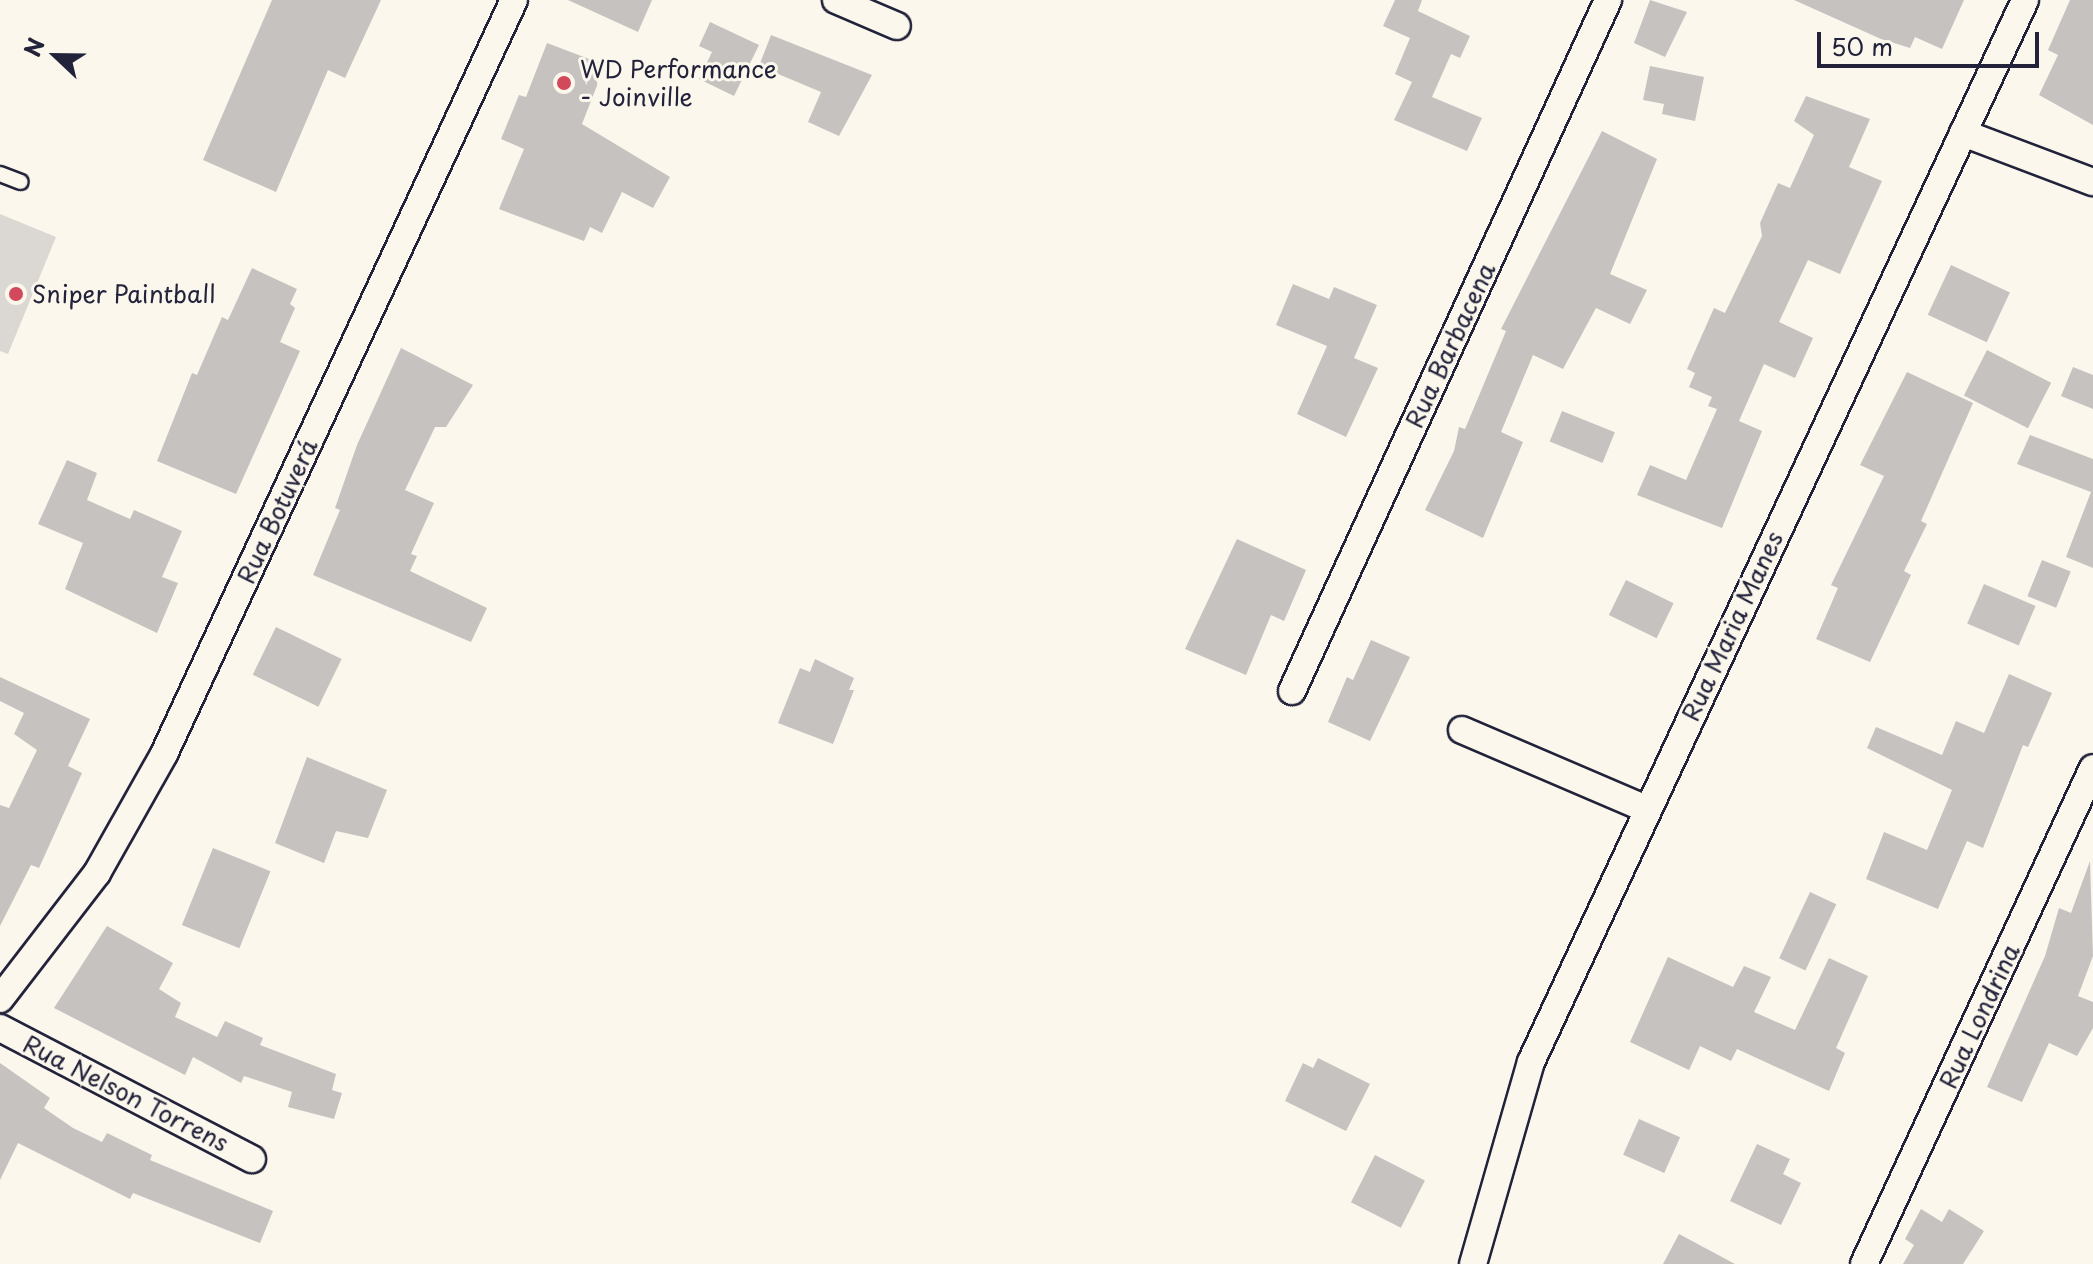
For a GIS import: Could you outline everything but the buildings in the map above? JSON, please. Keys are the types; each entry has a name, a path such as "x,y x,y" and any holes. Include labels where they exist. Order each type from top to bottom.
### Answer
{"street":[{"name":"Rua Botuverá","path":"0,999 71,912 151,780 514,0"},
{"path":"836,0 897,26"},
{"name":"Rua Barbacena","path":"1292,691 1608,0"},
{"name":"Rua Maria Manes","path":"1473,1264 1531,1062 1646,809 2025,0"},
{"path":"1963,133 2093,182"},
{"path":"1462,730 1646,809"},
{"name":"Rua Londrina","path":"1864,1264 2093,768"},
{"name":"Rua Nelson Torrens","path":"0,1028 252,1159"}],"lane":[{"path":"0,174 21,182"}],"shaded area":[{"name":"Sniper Paintball","path":"0,214 56,237 8,354 0,351"}],"place":[{"name":"WD Performance - Joinville","path":"564,83"},
{"name":"Sniper Paintball","path":"16,294"}]}
